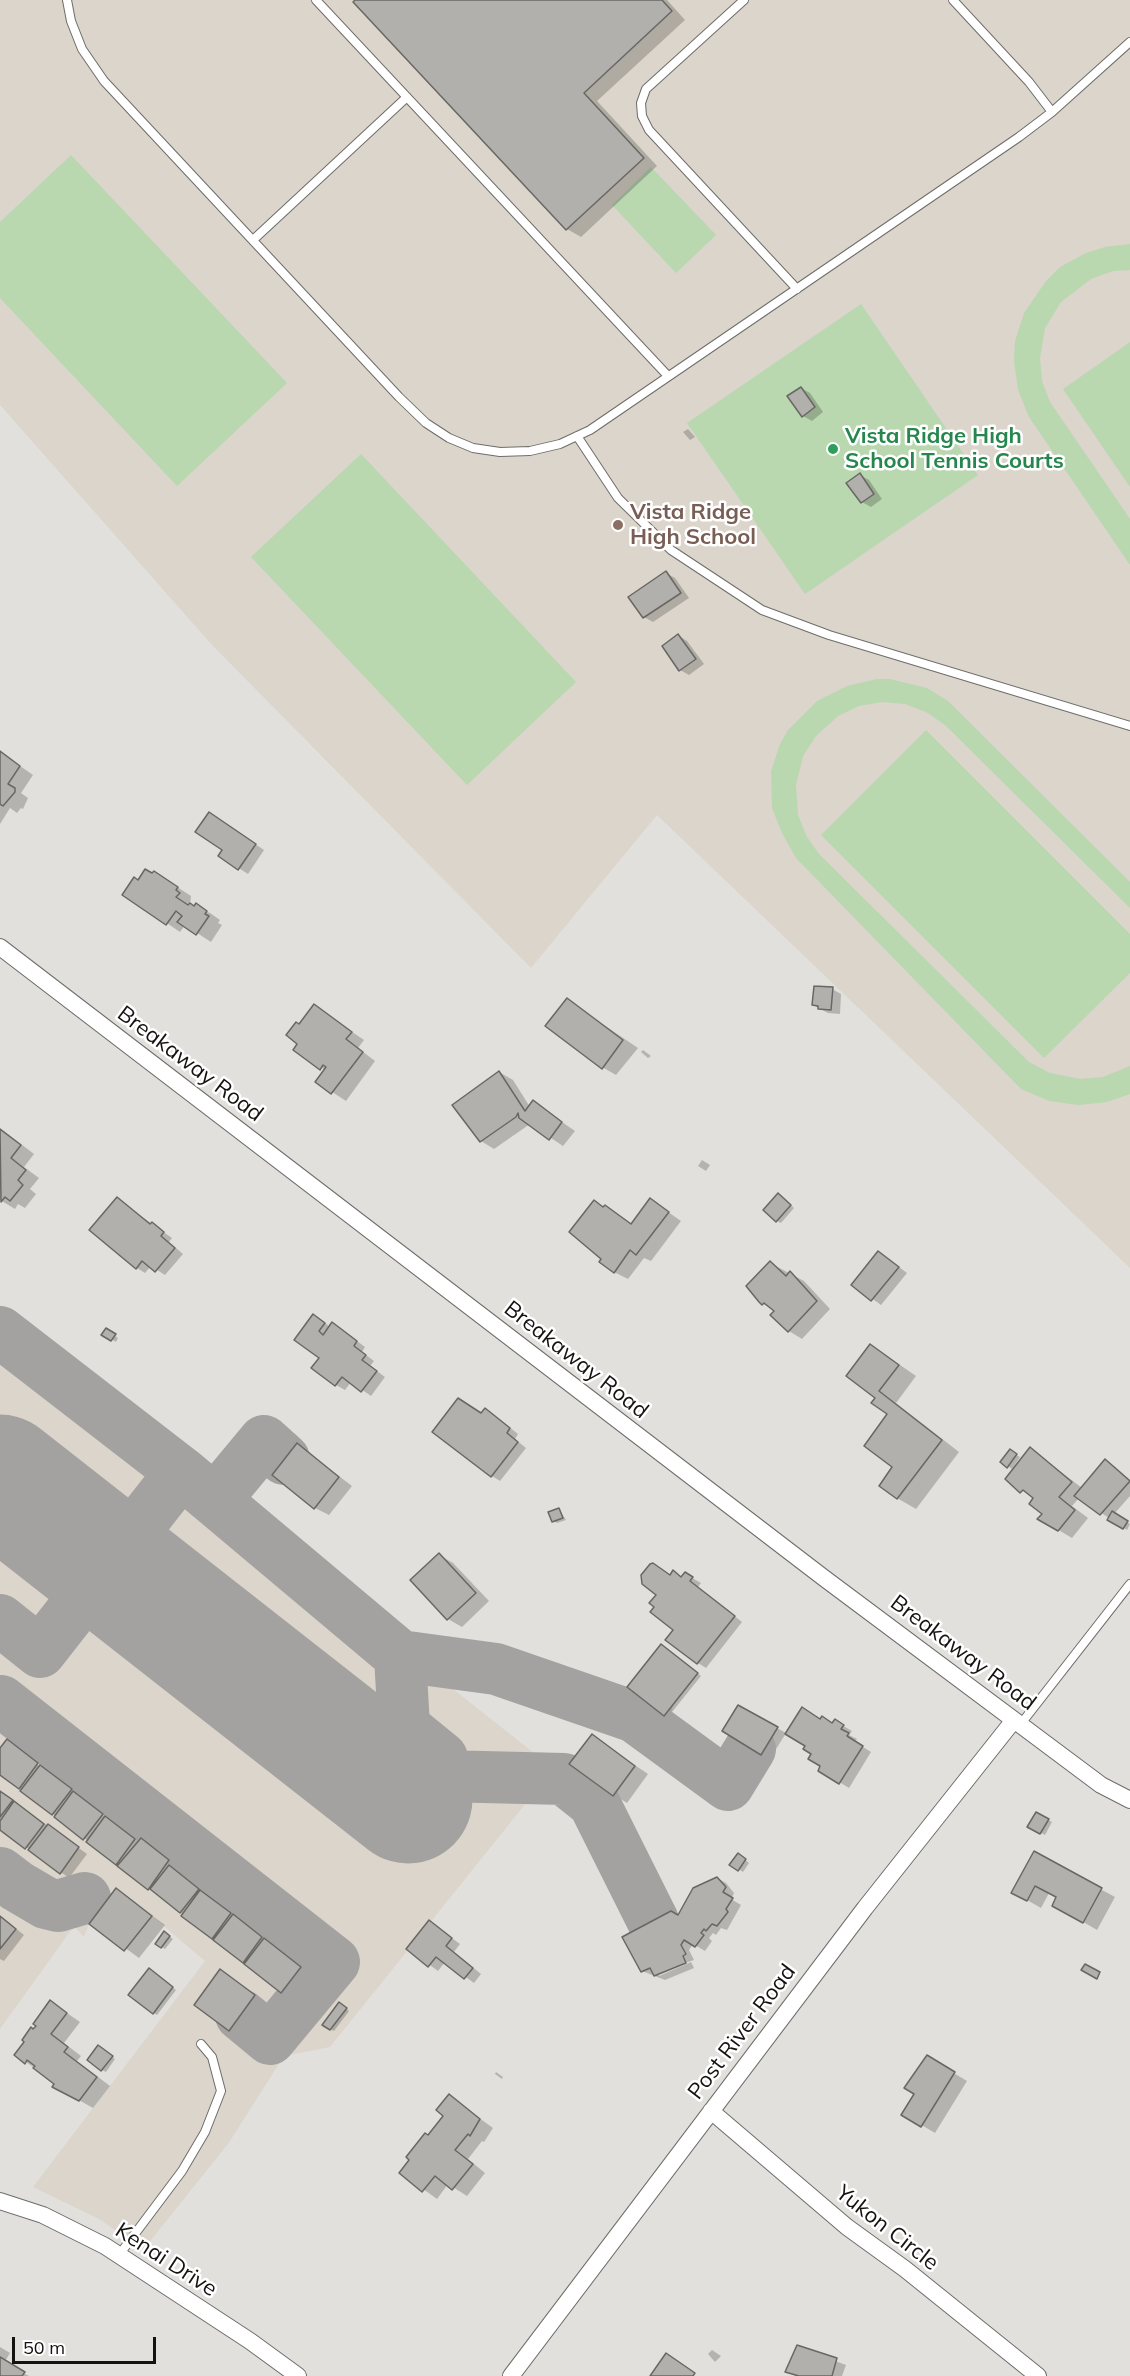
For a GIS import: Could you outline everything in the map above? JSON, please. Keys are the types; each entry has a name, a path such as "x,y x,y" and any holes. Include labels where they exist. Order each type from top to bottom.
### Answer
{"street":[{"name":"Breakaway Road","path":"0,947 815,1571 1101,1785 1130,1800"},
{"name":"Post River Road","path":"511,2376 865,1908 1017,1723"},
{"name":"Yukon Circle","path":"711,2111 848,2228 905,2269 1038,2376"},
{"name":"Kenai Drive","path":"0,2201 43,2214 75,2229 119,2255 250,2341 298,2376"}],"lane":[{"path":"67,0 71,21 82,49 104,81 399,397 426,423 449,438 472,448 500,452 530,451 560,444 590,430 894,225 1052,111 1130,42"},
{"path":"316,0 668,376"},
{"path":"744,0 646,89 641,103 642,116 649,130 797,289"},
{"path":"952,0 1029,82 1052,111"},
{"path":"253,240 407,96"},
{"path":"577,436 618,498 671,550 762,610 829,635 1130,726"},
{"path":"1017,1723 1130,1584"},
{"path":"119,2255 182,2171 205,2132 221,2091 212,2057 201,2044"}],"shaded area":[{"name":"Vista Ridge High School","path":"0,0 1130,0 1130,1268 657,815 531,968 212,645 0,405"},
{"path":"0,1331 534,1753 539,1787 330,2047 284,2056 228,2144 143,2250 101,2220 33,2187 205,1961 152,1916 124,1951 89,1924 84,1937 74,1926 0,2029"}],"green space":[{"path":"71,155 287,383 177,486 0,298 0,222"},
{"path":"651,167 716,235 676,273 612,205"},
{"path":"1130,244 1130,270 1113,271 1091,279 1061,302 1045,328 1040,358 1042,381 1050,402 1130,519 1130,565 1029,417 1018,390 1014,361 1015,341 1024,313 1046,281 1060,267 1086,253 1105,247"},
{"name":"Vista Ridge High School Tennis Courts","path":"861,304 978,475 805,594 687,423"},
{"path":"1130,342 1130,487 1063,389"},
{"path":"361,454 576,682 467,785 251,557"},
{"path":"877,679 890,679 927,688 948,701 1130,882 1130,908 945,725 926,712 905,704 882,702 859,706 838,716 816,736 803,756 796,785 798,815 807,837 819,854 1029,1062 1050,1073 1080,1079 1103,1077 1130,1066 1130,1094 1107,1102 1078,1105 1049,1101 1021,1089 796,858 782,833 772,808 771,771 780,744 788,730 817,701 847,686"},
{"path":"926,730 1130,934 1130,973 1044,1058 821,835"}],"building":[{"path":"355,0 662,0 672,11 584,93 644,158 566,230 353,2"},
{"path":"801,387 815,407 802,417 787,396"},
{"path":"860,473 874,494 861,503 846,483"},
{"path":"666,571 681,593 643,618 628,597"},
{"path":"678,634 696,659 679,671 662,646"},
{"path":"0,751 20,766 8,784 15,788 15,792 3,806 0,804"},
{"path":"209,812 256,844 238,870 218,856 222,850 195,832"},
{"path":"145,869 152,873 154,871 178,887 176,890 180,893 176,897 188,905 190,903 194,906 196,903 207,911 205,914 209,916 196,935 177,922 182,916 176,911 166,925 122,895 134,877 138,880"},
{"path":"814,986 833,987 831,1010 818,1009 818,1006 812,1005"},
{"path":"567,998 623,1040 602,1069 545,1026"},
{"path":"314,1004 352,1032 346,1039 363,1052 331,1094 315,1082 326,1067 323,1065 320,1070 293,1050 297,1044 286,1035 296,1022 299,1024"},
{"path":"499,1071 525,1111 533,1100 562,1122 549,1140 519,1118 518,1113 516,1117 480,1142 452,1105"},
{"path":"0,1129 21,1145 11,1158 26,1170 18,1180 23,1185 10,1201 5,1197 1,1202"},
{"path":"778,1193 791,1205 776,1222 763,1210"},
{"path":"117,1197 150,1224 152,1222 164,1232 161,1236 175,1248 155,1272 142,1261 136,1269 89,1230"},
{"path":"650,1198 669,1212 636,1255 630,1250 614,1273 599,1262 601,1259 569,1232 594,1200 631,1224"},
{"path":"878,1251 899,1267 871,1301 851,1285"},
{"path":"770,1261 786,1276 790,1271 817,1301 788,1332 770,1315 774,1311 764,1303 762,1305 746,1286"},
{"path":"313,1314 325,1323 319,1331 323,1335 332,1322 357,1341 354,1346 366,1355 362,1360 377,1371 361,1392 342,1377 335,1386 311,1368 319,1358 294,1340"},
{"path":"106,1328 116,1334 111,1341 101,1335"},
{"path":"870,1344 899,1365 879,1391 942,1440 897,1499 879,1486 892,1467 864,1446 887,1414 871,1403 875,1398 846,1376"},
{"path":"458,1398 481,1413 485,1408 510,1428 507,1433 518,1442 491,1477 432,1432"},
{"path":"297,1443 339,1477 314,1509 272,1475"},
{"path":"1030,1447 1072,1482 1059,1497 1075,1510 1058,1531 1037,1519 1042,1514 1029,1504 1033,1498 1023,1490 1020,1493 1005,1479"},
{"path":"1010,1449 1017,1454 1007,1468 1000,1462"},
{"path":"1105,1459 1130,1481 1100,1515 1074,1496"},
{"path":"559,1508 563,1518 552,1522 548,1512"},
{"path":"1112,1511 1128,1521 1123,1529 1107,1520"},
{"path":"439,1553 476,1593 447,1620 410,1580"},
{"path":"653,1563 670,1575 673,1570 681,1577 685,1572 693,1577 690,1581 735,1616 697,1664 665,1640 673,1630 650,1612 654,1607 649,1603 656,1595 642,1584 641,1575"},
{"path":"661,1644 698,1673 664,1716 627,1687"},
{"path":"738,1705 778,1727 761,1755 722,1731"},
{"path":"802,1707 820,1719 822,1716 832,1723 835,1719 844,1725 841,1729 849,1733 847,1736 863,1746 839,1784 818,1771 820,1766 808,1759 811,1754 803,1749 805,1746 785,1734"},
{"path":"592,1734 635,1766 613,1796 569,1764"},
{"path":"7,1739 38,1763 19,1789 0,1775 0,1748"},
{"path":"40,1765 72,1789 52,1815 20,1791"},
{"path":"0,1791 13,1800 0,1817"},
{"path":"73,1791 103,1814 83,1840 54,1817"},
{"path":"14,1801 44,1824 25,1849 0,1830 0,1821"},
{"path":"1036,1812 1049,1819 1040,1834 1027,1827"},
{"path":"105,1816 135,1839 116,1865 86,1842"},
{"path":"48,1824 79,1847 60,1874 28,1850"},
{"path":"141,1838 169,1860 148,1890 117,1866"},
{"path":"1034,1851 1102,1888 1083,1923 1052,1906 1056,1897 1035,1886 1027,1901 1011,1893"},
{"path":"738,1853 746,1859 738,1871 729,1865"},
{"path":"169,1865 199,1889 180,1913 150,1889"},
{"path":"717,1877 726,1887 723,1892 733,1898 726,1909 728,1912 717,1926 712,1924 706,1931 704,1929 701,1933 704,1935 695,1947 684,1940 681,1945 686,1954 683,1956 686,1963 654,1976 650,1968 641,1972 622,1937 671,1911 678,1915 693,1888"},
{"path":"116,1888 152,1916 124,1951 89,1924"},
{"path":"200,1890 231,1913 212,1939 181,1916"},
{"path":"233,1914 262,1937 243,1963 213,1940"},
{"path":"0,1916 16,1929 0,1949"},
{"path":"429,1920 452,1938 446,1946 473,1968 464,1979 436,1957 428,1967 406,1949"},
{"path":"164,1931 170,1936 161,1948 155,1944"},
{"path":"264,1938 301,1967 281,1993 244,1964"},
{"path":"1085,1964 1100,1972 1097,1979 1081,1970"},
{"path":"149,1968 173,1987 153,2014 128,1995"},
{"path":"220,1969 255,1995 229,2031 194,2005"},
{"path":"50,2000 67,2013 51,2034 68,2047 64,2052 97,2077 79,2101 52,2087 54,2084 33,2068 35,2066 27,2060 25,2064 14,2055 24,2042 22,2040 31,2027 33,2029 36,2026 33,2024"},
{"path":"339,2002 347,2008 330,2030 322,2025"},
{"path":"98,2045 113,2056 101,2071 87,2060"},
{"path":"927,2055 955,2072 921,2127 901,2115 914,2094 904,2088"},
{"path":"449,2094 480,2119 470,2136 468,2134 455,2150 473,2164 452,2190 435,2176 422,2192 399,2173 409,2160 406,2157 425,2133 428,2135 443,2116 436,2110"},
{"path":"797,2345 837,2358 832,2376 799,2376 785,2372"},
{"path":"666,2353 695,2373 693,2376 650,2376"},
{"path":"0,2357 25,2372 22,2376 0,2376"}],"taxiway":[{"path":"0,1332 181,1472 400,1656 404,1727 442,1758 408,1799"},
{"path":"215,1500 264,1441 284,1459"},
{"path":"0,1620 40,1652 181,1472"},
{"path":"400,1656 496,1669 635,1717 647,1703"},
{"path":"1,1701 334,1962 270,2039 241,2015"},
{"path":"635,1717 728,1785 750,1749"},
{"path":"433,1769 442,1776 564,1779 594,1803 653,1921"},
{"path":"0,1873 46,1903 58,1906 85,1898"}],"runway":[{"path":"0,1479 408,1799"}],"place":[{"name":"Vista Ridge High School Tennis Courts","path":"833,449"},
{"name":"Vista Ridge High School","path":"618,525"}]}
